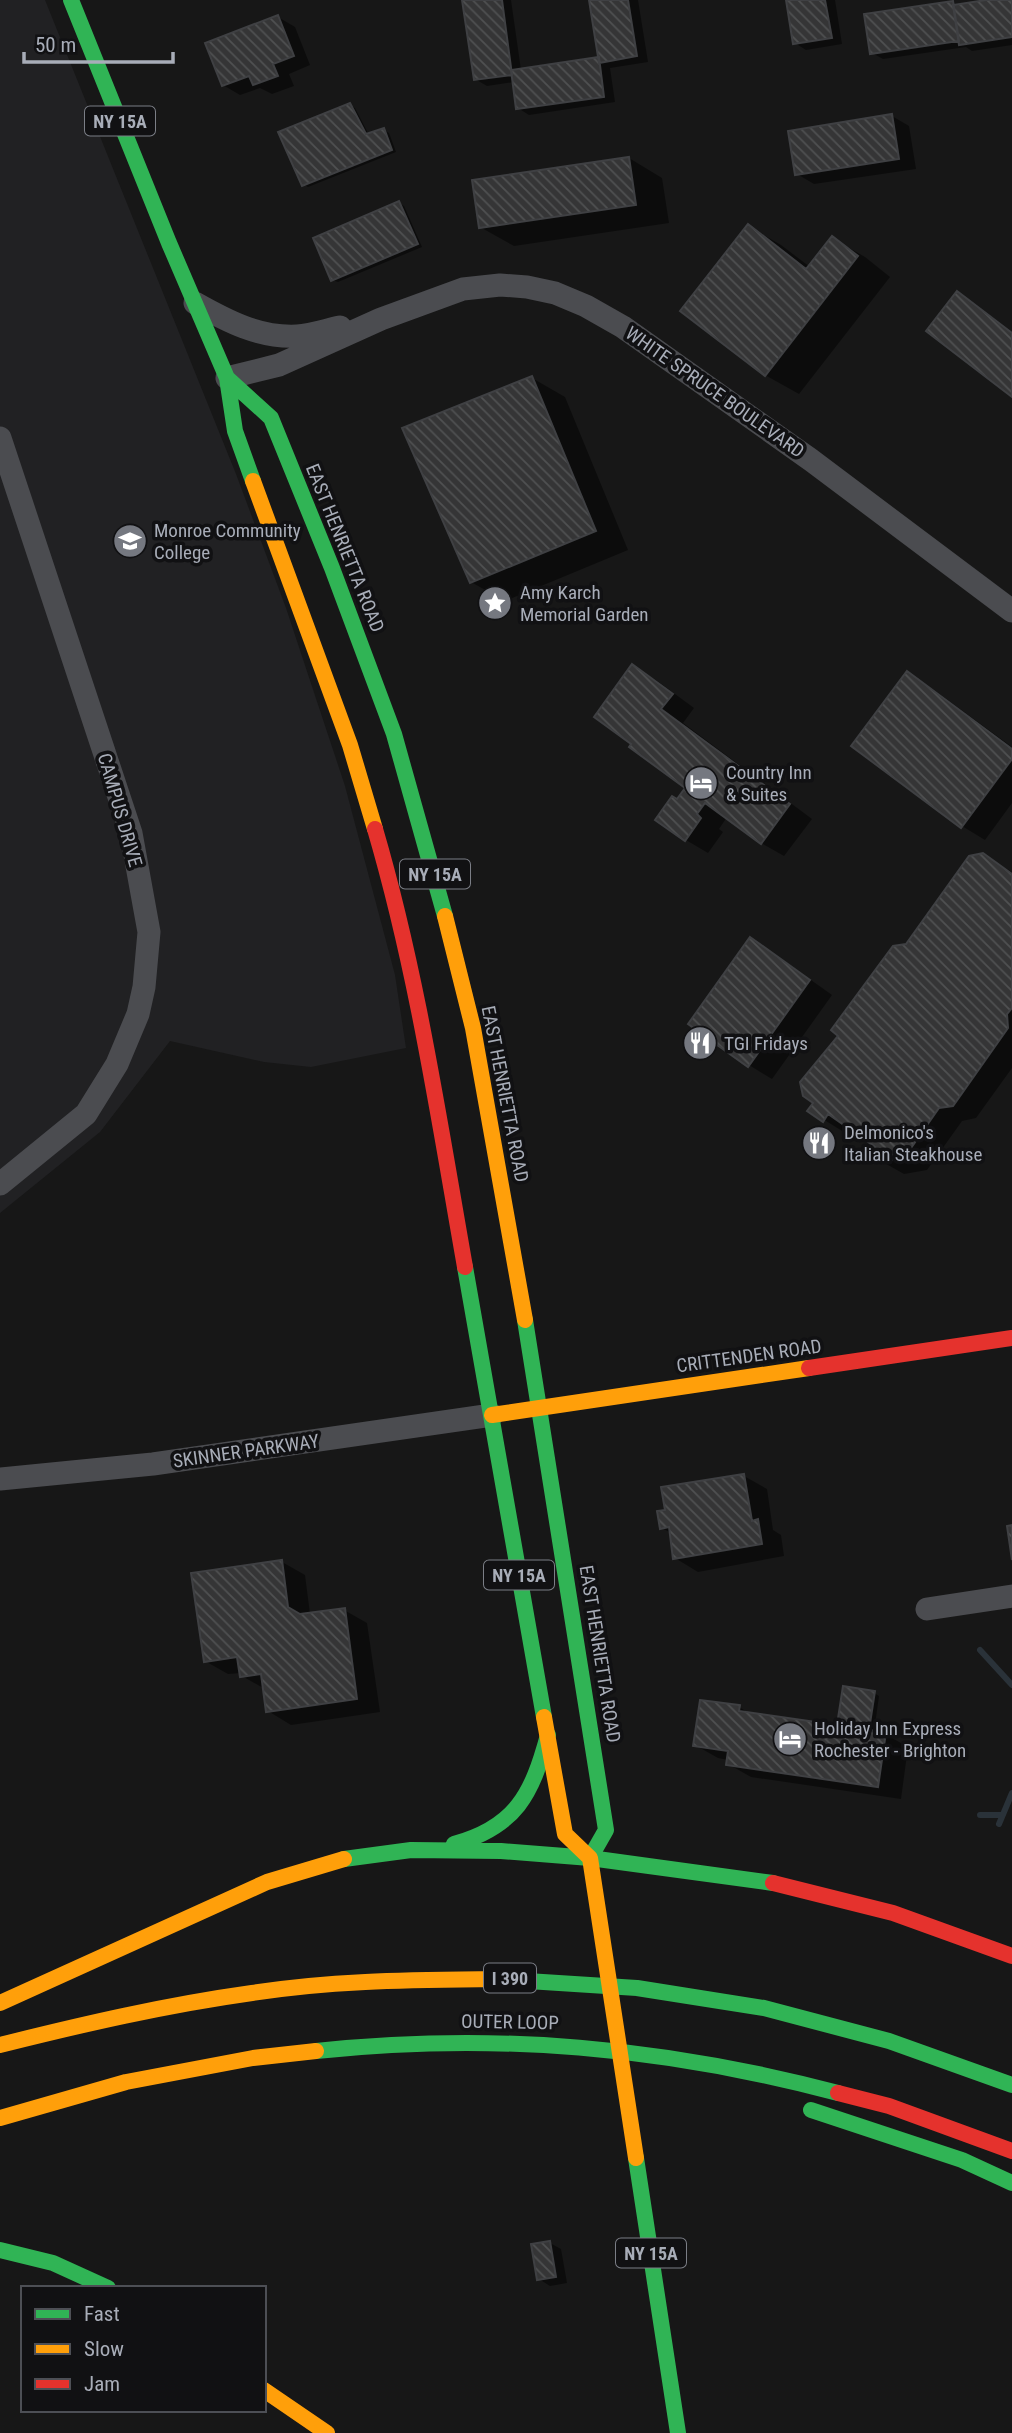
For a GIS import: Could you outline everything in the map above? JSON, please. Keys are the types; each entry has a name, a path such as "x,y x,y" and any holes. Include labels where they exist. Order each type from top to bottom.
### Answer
{"main road":[{"name":"EAST HENRIETTA ROAD","path":"71,0 227,378 235,431 349,745 392,888 424,1037 565,1834 590,1858 606,1829 539,1409 473,1028 435,876 394,734 332,568 271,418 227,378"},
{"name":"CRITTENDEN ROAD","path":"492,1415 1012,1338"},
{"path":"0,2003 267,1882 341,1860 464,1842 483,1835 500,1826 519,1807 528,1791 548,1735"},
{"path":"411,1850 492,1850 711,1872 812,1891 926,1923 1012,1956"},
{"name":"NY 15A","path":"590,1858 678,2433"},
{"name":"I 390","path":"0,2045 136,2011 246,1992 319,1983 391,1979 502,1978 610,1985 757,2008 865,2034 935,2056 1012,2085"},
{"name":"OUTER LOOP","path":"0,2118 95,2090 202,2066 275,2054 382,2045 538,2043 596,2046 705,2060 776,2074 914,2113 1012,2151"},
{"path":"382,2045 564,2056 636,2066 694,2078"},
{"path":"796,2105 962,2160 1012,2183"},
{"path":"906,2142 1012,2196"},
{"path":"0,2250 53,2263 104,2286"},
{"path":"266,2391 327,2433"}],"street":[{"name":"WHITE SPRUCE BOULEVARD","path":"227,378 279,365 381,319 463,289 478,286 527,287 555,293 586,306 623,327 811,460 1012,611"},
{"name":"WHITE SPRUCE BOULEVARD","path":"195,303 245,328 298,336 381,319"},
{"name":"CAMPUS DRIVE","path":"0,439 131,833 149,932 144,986 138,1014 117,1064 86,1114 0,1184"},
{"name":"SKINNER PARKWAY","path":"0,1479 153,1464 492,1415"},
{"path":"927,1609 1012,1596"}],"shaded area":[{"name":"Monroe Community College","path":"0,0 45,0 236,474 286,608 345,786 395,975 406,1048 311,1067 264,1062 170,1041 100,1132 0,1213"}],"building":[{"path":"462,0 502,0 512,75 474,80"},
{"path":"589,0 628,0 637,56 599,63"},
{"path":"786,0 825,0 832,38 793,44"},
{"path":"986,0 1012,0 1012,37 959,45 953,5"},
{"path":"953,1 959,41 870,54 864,14"},
{"path":"278,15 294,56 273,64 278,76 253,85 249,76 222,86 205,43"},
{"path":"599,57 604,97 516,109 511,70"},
{"path":"350,103 366,134 384,128 392,150 302,186 278,132"},
{"path":"892,114 899,159 795,175 788,131"},
{"path":"629,157 636,205 479,228 472,180"},
{"path":"399,201 418,244 331,281 313,238"},
{"path":"748,224 806,269 832,236 858,256 765,376 680,311"},
{"path":"957,291 1012,333 1012,397 926,331"},
{"path":"532,376 596,531 470,583 402,428"},
{"path":"632,664 673,694 661,709 790,804 761,844 705,803 697,814 701,818 685,841 655,820 672,796 677,799 685,788 629,747 631,744 594,717"},
{"path":"907,671 1012,749 1012,759 961,828 851,746"},
{"path":"983,853 1012,874 1012,1008 1007,1014 1008,1028 953,1106 939,1108 904,1158 880,1162 878,1149 828,1114 823,1122 807,1111 813,1103 803,1096 800,1082 838,1036 831,1030 893,946 906,944 969,856"},
{"path":"750,937 810,980 748,1067 688,1024"},
{"path":"744,1474 752,1521 758,1519 762,1544 673,1559 669,1527 660,1529 657,1511 665,1510 661,1487"},
{"path":"1012,1525 1012,1560 1007,1526"},
{"path":"282,1560 288,1607 300,1614 345,1608 357,1699 266,1712 261,1674 240,1677 237,1657 204,1662 191,1573"},
{"path":"843,1686 875,1691 869,1730 837,1725"},
{"name":"Holiday Inn Express Rochester - Brighton","path":"700,1700 740,1705 739,1711 886,1732 878,1787 726,1765 728,1751 693,1746"},
{"path":"550,2241 556,2277 537,2280 531,2244"}],"waterway":[{"path":"980,1650 1012,1685"},
{"path":"999,1824 1012,1793"},
{"path":"980,1815 1002,1815"}],"traffic: fast":[{"path":"71,0 169,243 227,378 235,431 253,481"},
{"path":"227,378 271,418 332,568 394,734 445,916"},
{"path":"465,1267 544,1717"},
{"path":"525,1320 606,1830 590,1858"},
{"path":"454,1844 475,1837 507,1818 528,1791 548,1735"},
{"path":"344,1859 411,1850 501,1851 590,1858 773,1883"},
{"path":"497,1979 637,1988 764,2008 889,2041 1012,2085"},
{"path":"316,2051 449,2043 579,2048 708,2064 838,2093"},
{"path":"811,2110 962,2160 1012,2183"},
{"path":"636,2158 678,2433"},
{"path":"0,2250 53,2263 104,2286"}],"traffic: slow":[{"path":"253,481 350,745 375,829"},
{"path":"445,916 473,1028 525,1320"},
{"path":"492,1415 809,1368"},
{"path":"544,1717 565,1834 590,1858 636,2158"},
{"path":"0,2003 267,1882 344,1859"},
{"path":"0,2045 157,2009 282,1989 374,1982 497,1979"},
{"path":"0,2118 126,2082 253,2058 316,2051"},
{"path":"266,2391 327,2433"}],"traffic: jam":[{"path":"375,829 415,992 465,1267"},
{"path":"809,1368 1012,1338"},
{"path":"773,1883 893,1913 1012,1956"},
{"path":"838,2093 889,2106 1012,2151"}],"place":[{"name":"Monroe Community College","path":"130,541"},
{"name":"Amy Karch Memorial Garden","path":"495,603"},
{"name":"Country Inn & Suites","path":"701,783"},
{"name":"TGI Fridays","path":"700,1043"},
{"name":"Delmonico's Italian Steakhouse","path":"819,1143"},
{"name":"Holiday Inn Express Rochester - Brighton","path":"790,1739"}]}
